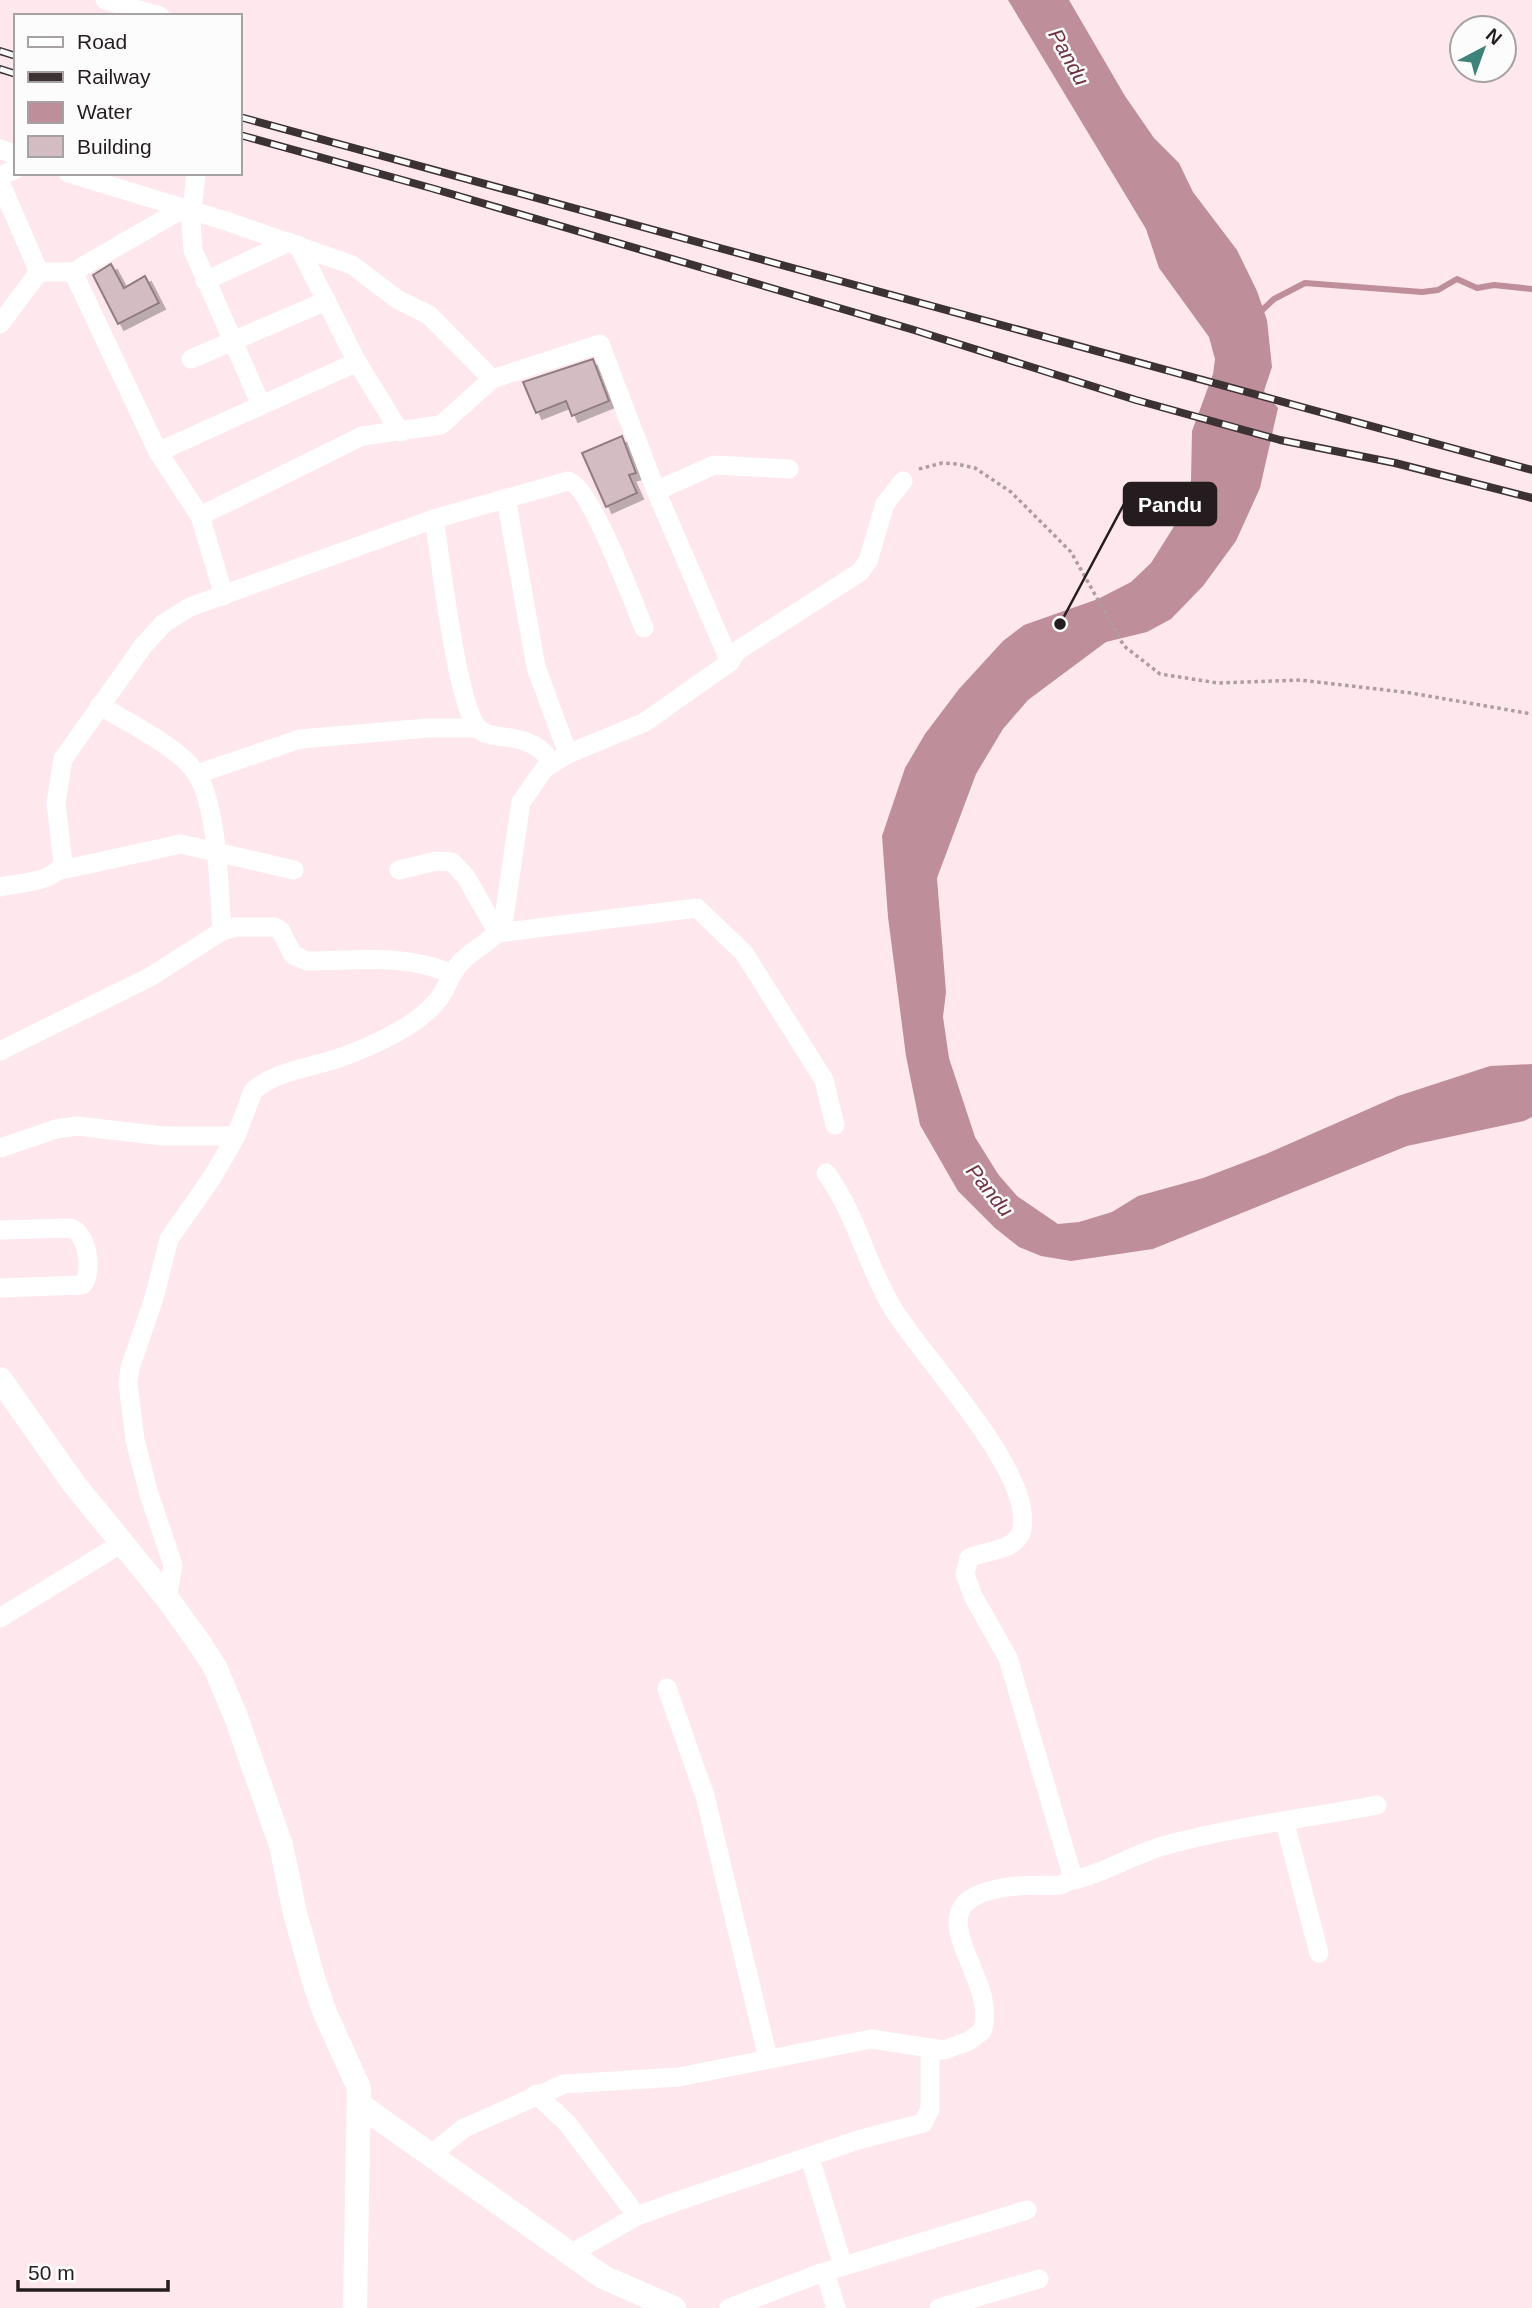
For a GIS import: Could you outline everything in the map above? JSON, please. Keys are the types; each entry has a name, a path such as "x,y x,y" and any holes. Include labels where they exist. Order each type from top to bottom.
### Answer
{"street":[{"path":"105,0 153,14"},
{"path":"75,175 294,244 358,268 397,299 429,315 492,379"},
{"path":"196,175 189,210 191,241 231,342 261,405"},
{"path":"0,182 39,272"},
{"path":"39,272 73,272 189,210"},
{"path":"205,281 294,244"},
{"path":"294,244 357,362 400,432"},
{"path":"0,324 39,272"},
{"path":"73,272 158,452 200,516 224,596"},
{"path":"191,359 326,301"},
{"path":"200,516 362,436 433,429 448,421 492,379 600,344 656,491 730,662"},
{"path":"158,452 357,362"},
{"path":"656,491 713,465 789,469"},
{"path":"61,870 63,863 55,803 58,773 68,750 164,623 190,607 434,519 568,481 579,486 598,520 644,628"},
{"path":"167,1598 173,1565 149,1494 135,1440 129,1376 154,1298 169,1239 214,1176 236,1136 246,1103 259,1085 341,1057 404,1027 439,999 452,974 468,956 498,933 507,912 521,802 530,786 560,758 645,722 730,662 737,651 860,572 868,561 885,504 903,481"},
{"path":"506,498 536,667 560,758"},
{"path":"434,519 460,676 478,728"},
{"path":"100,705 170,750 197,774 207,797 222,931"},
{"path":"197,774 300,739 428,728 478,728 491,734 530,741 560,758"},
{"path":"0,887 51,876 61,870 181,844 294,870"},
{"path":"399,870 436,861 452,862 466,877 498,933"},
{"path":"498,933 698,908 744,953 824,1080 835,1125"},
{"path":"0,1051 150,977 222,931 236,927 275,927 281,931 293,956 307,961 400,959 425,963 452,974"},
{"path":"0,1148 56,1129 77,1126 163,1136 236,1136"},
{"path":"826,1173 841,1192 872,1273 893,1309 942,1377 982,1426 1017,1497 1023,1523 1018,1538 1010,1545 969,1558 965,1574 973,1596 1008,1658 1072,1870 1069,1881"},
{"path":"0,1230 78,1230 85,1239 88,1276 85,1284 78,1286 0,1288"},
{"path":"0,1379 74,1484 167,1598 215,1667 236,1717 281,1845 309,1965 325,2013 355,2073 360,2105 355,2308"},
{"path":"0,1618 122,1543"},
{"path":"667,1688 705,1796 768,2058"},
{"path":"429,2156 452,2134 536,2094 564,2084 679,2077 871,2039 930,2050 944,2050 969,2041 982,2031 986,2021 986,2004 956,1922 963,1903 1003,1887 1061,1885 1100,1873 1138,1854 1171,1843 1377,1805"},
{"path":"1284,1823 1319,1953"},
{"path":"570,2254 637,2216 858,2140 923,2123 930,2109 930,2050"},
{"path":"536,2094 567,2123 637,2216"},
{"path":"360,2105 603,2277 674,2308"},
{"path":"810,2158 834,2269 836,2308"},
{"path":"729,2308 834,2269 1027,2210"},
{"path":"939,2308 1039,2279"}],"path":[{"path":"903,481 915,471 942,463 975,468 1011,492 1071,552 1124,646 1149,668 1170,677 1218,683 1300,680 1411,693 1532,714"}],"water":[{"path":"1008,0 1069,0 1125,96 1154,138 1179,163 1193,192 1237,250 1257,291 1267,320 1272,367 1264,391 1278,408 1260,488 1236,541 1203,586 1171,619 1147,632 1106,642 1028,700 1003,729 976,774 937,878 946,992 943,1017 949,1058 975,1137 998,1174 1017,1196 1058,1224 1079,1222 1112,1212 1138,1196 1203,1178 1266,1154 1398,1096 1490,1066 1532,1064 1532,1117 1524,1121 1407,1146 1153,1249 1071,1261 1041,1256 1019,1247 995,1228 958,1191 920,1125 906,1056 888,917 882,836 905,768 925,734 959,689 1003,641 1024,625 1098,599 1131,582 1151,563 1173,528 1191,481 1192,431 1213,374 1215,359 1209,337 1159,268 1146,229"}],"building":[{"path":"111,264 124,288 145,276 159,303 118,324 93,275"},
{"path":"593,359 609,401 572,416 566,401 536,413 523,382"},
{"path":"622,436 636,473 629,475 637,493 606,507 582,453"}],"waterway":[{"path":"1259,313 1274,299 1305,283 1422,292 1438,290 1457,279 1477,288 1494,285 1532,289"}],"railway":[{"path":"0,51 14,55"},
{"path":"0,69 14,73"},
{"path":"242,118 1532,470"},
{"path":"242,136 431,188 914,330 1136,400 1280,440 1395,463 1532,498"}],"place":[{"name":"Pandu","path":"1060,624"}]}
